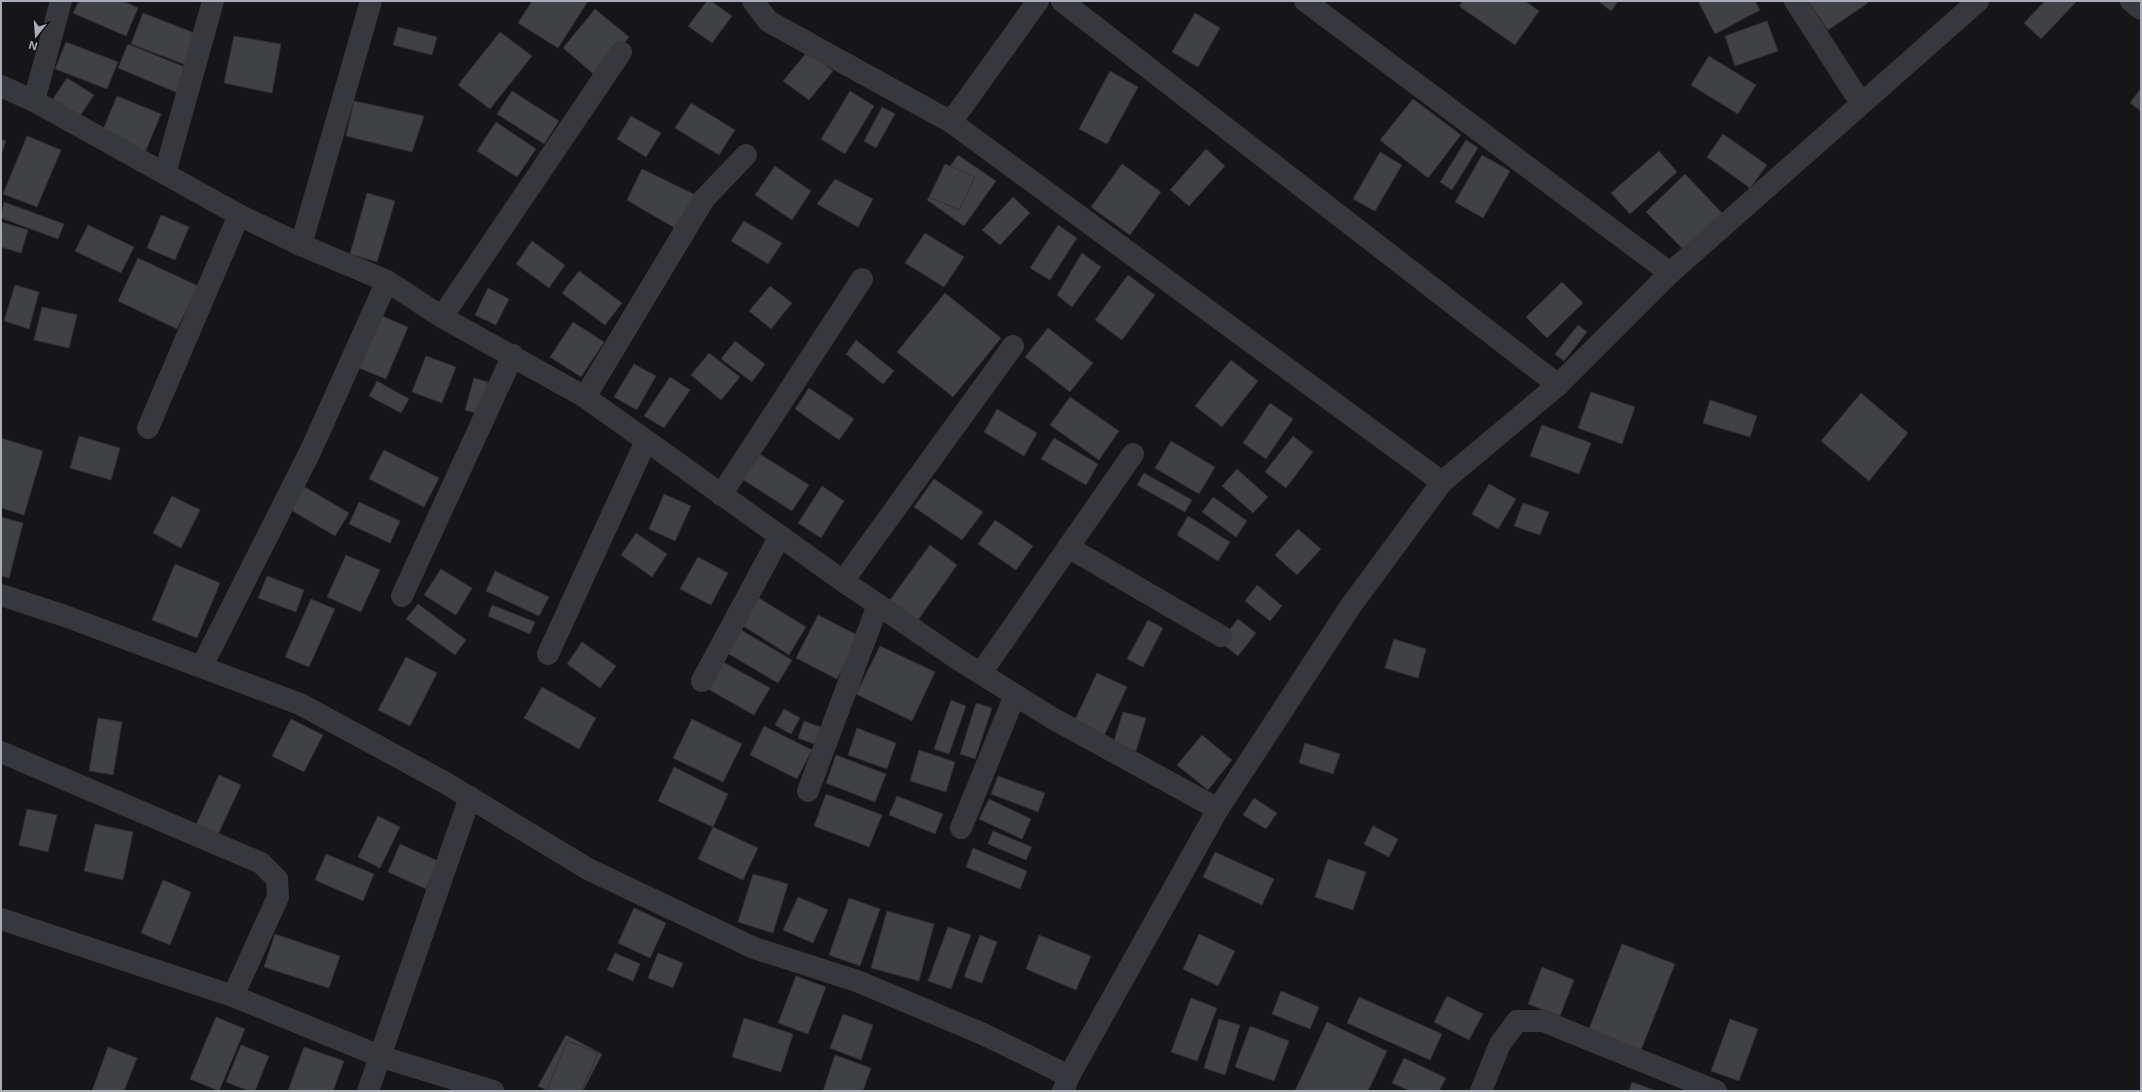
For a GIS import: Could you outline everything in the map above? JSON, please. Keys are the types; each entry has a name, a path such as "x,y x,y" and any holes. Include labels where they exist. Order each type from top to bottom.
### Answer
{"street":[{"path":"34,100 61,1"},
{"path":"165,173 213,1"},
{"path":"302,245 371,1"},
{"path":"753,1 768,21 951,122 1442,482"},
{"path":"951,122 1038,1"},
{"path":"1305,1 1670,273"},
{"path":"1795,1 1861,103"},
{"path":"2131,1 2141,9"},
{"path":"1,595 202,666 300,704 470,797 588,869 754,948 857,981 982,1034 1066,1084 1218,809 1350,607 1442,482 1558,385 1670,273 1975,2"},
{"path":"1068,3 1558,385"},
{"path":"442,318 621,52"},
{"path":"1,86 34,100 238,215 302,245 387,280 442,318 513,355 585,397 843,581 981,674 1052,718 1218,809"},
{"path":"585,397 704,199 746,155"},
{"path":"148,428 238,215"},
{"path":"721,495 862,279"},
{"path":"202,666 311,450 387,280"},
{"path":"843,581 1013,346"},
{"path":"402,596 513,355"},
{"path":"548,654 646,441"},
{"path":"981,674 1133,454"},
{"path":"702,681 780,536"},
{"path":"1068,547 1221,636"},
{"path":"808,791 878,605"},
{"path":"962,828 1015,695"},
{"path":"1,752 261,863 277,879 278,897 233,996"},
{"path":"368,1091 382,1057 470,797"},
{"path":"1,919 233,996 382,1057 493,1091"},
{"path":"1481,1091 1500,1044 1517,1021 1543,1021 1716,1091"}],"building":[{"path":"79,1 123,1 138,8 126,36 73,13"},
{"path":"532,1 588,1 558,48 518,23"},
{"path":"707,1 711,1 732,16 712,43 688,26"},
{"path":"1463,1 1525,1 1539,11 1515,45 1459,6"},
{"path":"1598,1 1618,1 1611,11"},
{"path":"1698,1 1755,1 1760,10 1715,34"},
{"path":"1808,1 1867,1 1868,3 1828,30"},
{"path":"2045,1 2077,1 2041,39 2024,23"},
{"path":"595,9 629,37 596,76 563,48"},
{"path":"143,13 197,34 186,65 131,44"},
{"path":"1195,13 1220,28 1198,67 1172,52"},
{"path":"1767,21 1778,51 1735,66 1725,36"},
{"path":"398,27 437,37 432,55 393,45"},
{"path":"500,32 532,56 490,109 458,85"},
{"path":"234,36 281,44 272,93 224,83"},
{"path":"66,42 118,62 107,89 55,69"},
{"path":"128,44 187,68 178,93 118,68"},
{"path":"808,51 833,71 809,100 783,81"},
{"path":"1709,56 1756,85 1738,114 1691,85"},
{"path":"1110,71 1138,87 1107,144 1079,129"},
{"path":"67,78 94,95 80,116 53,99"},
{"path":"2141,88 2141,111 2130,103"},
{"path":"512,91 559,121 544,144 497,114"},
{"path":"850,91 874,106 845,154 821,139"},
{"path":"117,96 161,114 144,155 100,137"},
{"path":"1413,99 1461,135 1428,178 1380,140"},
{"path":"354,101 424,116 412,152 346,136"},
{"path":"691,103 735,130 719,155 675,128"},
{"path":"882,107 895,114 876,148 864,141"},
{"path":"631,116 661,133 646,157 617,139"},
{"path":"496,122 536,149 517,177 477,151"},
{"path":"1723,134 1767,165 1750,188 1707,157"},
{"path":"27,136 61,150 37,207 3,194"},
{"path":"1,139 6,141 1,155"},
{"path":"1466,140 1478,148 1452,190 1440,182"},
{"path":"1206,149 1225,166 1189,206 1170,190"},
{"path":"1659,151 1677,172 1630,214 1611,193"},
{"path":"1380,152 1402,165 1375,211 1353,199"},
{"path":"958,155 996,181 964,226 927,200"},
{"path":"1482,155 1510,171 1483,218 1455,202"},
{"path":"945,164 975,177 959,210 929,197"},
{"path":"1122,164 1161,192 1130,235 1091,207"},
{"path":"775,166 811,191 792,220 755,195"},
{"path":"642,169 704,199 678,230 627,200"},
{"path":"1685,174 1723,214 1685,251 1646,212"},
{"path":"835,179 873,199 858,227 817,204"},
{"path":"367,193 395,201 377,262 350,254"},
{"path":"1013,197 1030,213 1000,245 982,230"},
{"path":"4,202 64,224 58,239 1,218"},
{"path":"161,215 189,227 175,260 147,248"},
{"path":"744,221 782,243 768,264 731,241"},
{"path":"1,222 28,230 21,253 1,247"},
{"path":"88,225 134,247 121,273 75,251"},
{"path":"1058,225 1077,238 1050,280 1030,268"},
{"path":"925,233 964,257 944,287 905,263"},
{"path":"532,241 565,265 549,288 516,264"},
{"path":"1082,253 1101,267 1072,307 1057,295"},
{"path":"138,258 198,286 177,329 118,301"},
{"path":"579,271 622,303 605,325 562,293"},
{"path":"1128,275 1155,295 1122,340 1095,320"},
{"path":"1562,282 1583,303 1547,338 1526,317"},
{"path":"15,285 39,292 29,329 4,321"},
{"path":"770,286 792,303 771,329 749,311"},
{"path":"488,288 509,299 496,325 475,315"},
{"path":"945,293 1001,338 953,397 897,352"},
{"path":"42,307 77,315 69,348 34,340"},
{"path":"382,316 408,327 386,379 359,368"},
{"path":"573,322 604,342 581,377 550,357"},
{"path":"1578,325 1587,332 1564,361 1555,354"},
{"path":"1048,328 1093,363 1070,392 1025,357"},
{"path":"856,340 894,371 883,384 846,354"},
{"path":"735,341 765,364 752,382 721,359"},
{"path":"709,353 740,377 721,400 691,375"},
{"path":"426,356 456,367 442,403 412,392"},
{"path":"1231,360 1258,381 1222,427 1195,406"},
{"path":"634,364 656,376 637,410 614,397"},
{"path":"670,377 690,390 664,428 644,416"},
{"path":"474,378 488,382 479,414 465,410"},
{"path":"377,381 409,399 401,413 369,396"},
{"path":"809,388 854,419 839,440 795,409"},
{"path":"1591,392 1635,407 1622,444 1578,428"},
{"path":"1861,393 1908,433 1869,481 1821,441"},
{"path":"1070,397 1119,431 1099,460 1050,425"},
{"path":"1710,400 1757,416 1750,437 1703,423"},
{"path":"1270,403 1293,419 1266,459 1243,443"},
{"path":"997,409 1037,433 1024,456 984,432"},
{"path":"1542,425 1591,443 1579,474 1530,456"},
{"path":"79,436 120,448 111,480 70,468"},
{"path":"1293,436 1313,452 1286,488 1265,472"},
{"path":"1,438 43,451 24,515 1,508"},
{"path":"1054,438 1098,464 1086,485 1041,459"},
{"path":"1171,441 1215,467 1199,494 1155,468"},
{"path":"384,450 439,478 424,507 369,479"},
{"path":"758,453 809,485 792,511 742,479"},
{"path":"1237,469 1268,497 1253,513 1222,486"},
{"path":"1144,473 1192,500 1185,512 1137,485"},
{"path":"934,479 983,512 962,540 914,507"},
{"path":"1489,484 1516,499 1498,529 1472,514"},
{"path":"303,486 349,513 335,536 289,509"},
{"path":"822,486 844,501 821,538 798,523"},
{"path":"664,494 691,506 675,541 649,529"},
{"path":"172,496 200,510 181,548 153,533"},
{"path":"1213,497 1247,521 1236,537 1202,512"},
{"path":"359,502 400,521 390,543 349,524"},
{"path":"1523,503 1549,512 1540,535 1514,526"},
{"path":"1188,516 1230,542 1218,561 1177,535"},
{"path":"1,517 23,523 9,578 1,576"},
{"path":"995,520 1033,546 1016,570 978,544"},
{"path":"1298,529 1321,549 1297,575 1275,555"},
{"path":"636,533 667,554 652,577 621,555"},
{"path":"930,545 957,565 918,620 890,600"},
{"path":"346,555 380,570 361,612 327,597"},
{"path":"698,557 728,573 711,605 680,589"},
{"path":"175,564 220,583 197,638 152,620"},
{"path":"441,569 472,588 456,615 424,595"},
{"path":"495,571 549,597 539,616 486,591"},
{"path":"267,576 304,590 296,612 258,598"},
{"path":"1257,585 1282,606 1270,621 1245,601"},
{"path":"754,595 806,627 789,655 737,622"},
{"path":"311,599 335,609 309,667 285,657"},
{"path":"418,604 466,640 455,655 406,619"},
{"path":"492,605 535,622 530,634 488,616"},
{"path":"818,615 859,636 837,679 796,658"},
{"path":"1238,619 1256,633 1238,656 1220,642"},
{"path":"1148,620 1163,628 1143,667 1127,659"},
{"path":"736,627 792,660 778,683 722,650"},
{"path":"1394,639 1426,649 1418,678 1385,668"},
{"path":"582,642 616,666 600,688 567,664"},
{"path":"880,646 935,672 912,721 856,694"},
{"path":"406,657 437,673 410,726 378,710"},
{"path":"723,662 770,688 754,715 708,689"},
{"path":"1097,673 1127,687 1104,736 1074,722"},
{"path":"542,687 596,718 579,749 524,718"},
{"path":"951,700 966,706 949,754 934,749"},
{"path":"976,703 992,708 975,759 960,754"},
{"path":"784,709 800,718 791,734 775,725"},
{"path":"1123,712 1146,718 1136,751 1113,744"},
{"path":"98,718 122,722 113,775 89,771"},
{"path":"291,719 323,735 304,772 272,756"},
{"path":"692,719 742,744 723,782 673,758"},
{"path":"804,721 823,728 817,745 798,738"},
{"path":"764,726 812,750 797,779 750,755"},
{"path":"857,728 896,743 887,769 848,755"},
{"path":"1202,735 1232,760 1208,790 1177,765"},
{"path":"1305,743 1340,754 1333,774 1299,763"},
{"path":"919,750 955,762 946,792 910,781"},
{"path":"836,755 886,774 875,802 826,783"},
{"path":"674,767 728,794 713,827 658,801"},
{"path":"219,775 241,785 215,841 193,831"},
{"path":"998,776 1045,793 1038,812 991,794"},
{"path":"826,794 882,815 869,847 814,826"},
{"path":"897,796 943,814 935,834 889,815"},
{"path":"1254,798 1277,813 1266,829 1243,815"},
{"path":"989,799 1031,819 1022,839 979,819"},
{"path":"27,809 57,815 48,852 19,845"},
{"path":"378,816 400,827 380,868 358,857"},
{"path":"95,824 133,832 123,880 84,871"},
{"path":"1373,826 1398,839 1389,857 1364,844"},
{"path":"713,827 758,848 743,880 698,859"},
{"path":"993,831 1032,847 1026,860 988,844"},
{"path":"400,844 438,861 426,889 388,872"},
{"path":"973,848 1027,871 1020,889 966,867"},
{"path":"1215,852 1274,879 1262,905 1203,877"},
{"path":"326,854 374,874 363,901 315,880"},
{"path":"1328,859 1366,872 1353,910 1315,897"},
{"path":"753,874 788,884 773,933 738,922"},
{"path":"163,880 191,892 170,945 141,933"},
{"path":"798,897 828,910 813,943 783,930"},
{"path":"849,898 880,909 860,966 829,955"},
{"path":"634,908 666,923 650,958 618,943"},
{"path":"887,911 934,924 919,981 871,968"},
{"path":"948,927 971,935 951,989 928,981"},
{"path":"275,934 340,956 329,988 264,967"},
{"path":"1199,934 1235,951 1218,986 1183,969"},
{"path":"980,935 997,942 982,983 964,977"},
{"path":"1039,935 1091,956 1076,990 1026,969"},
{"path":"1622,944 1675,964 1641,1050 1589,1029"},
{"path":"615,953 640,964 633,981 607,970"},
{"path":"658,953 683,963 673,988 648,978"},
{"path":"1542,967 1574,980 1560,1016 1528,1004"},
{"path":"796,976 826,987 808,1034 778,1023"},
{"path":"1281,991 1319,1007 1310,1029 1272,1014"},
{"path":"1447,996 1483,1014 1469,1040 1434,1022"},
{"path":"1359,997 1442,1034 1430,1060 1347,1023"},
{"path":"1191,998 1217,1008 1197,1061 1171,1052"},
{"path":"843,1014 873,1025 861,1060 830,1048"},
{"path":"216,1017 245,1029 219,1091 190,1079"},
{"path":"744,1018 793,1034 781,1072 732,1057"},
{"path":"1219,1019 1240,1025 1225,1075 1204,1068"},
{"path":"1730,1019 1758,1029 1739,1081 1711,1071"},
{"path":"1327,1022 1387,1051 1368,1091 1295,1091"},
{"path":"1250,1026 1289,1041 1274,1081 1235,1067"},
{"path":"566,1035 602,1054 583,1091 548,1091 538,1086"},
{"path":"567,1041 598,1053 582,1091 547,1090"},
{"path":"241,1045 269,1056 255,1091 249,1091 226,1082"},
{"path":"108,1047 137,1058 124,1091 92,1091"},
{"path":"304,1047 344,1061 333,1091 288,1091"},
{"path":"835,1055 871,1068 863,1091 823,1091"},
{"path":"1404,1058 1446,1078 1439,1091 1410,1091 1392,1083"},
{"path":"1632,1082 1657,1091 1629,1091"}]}
